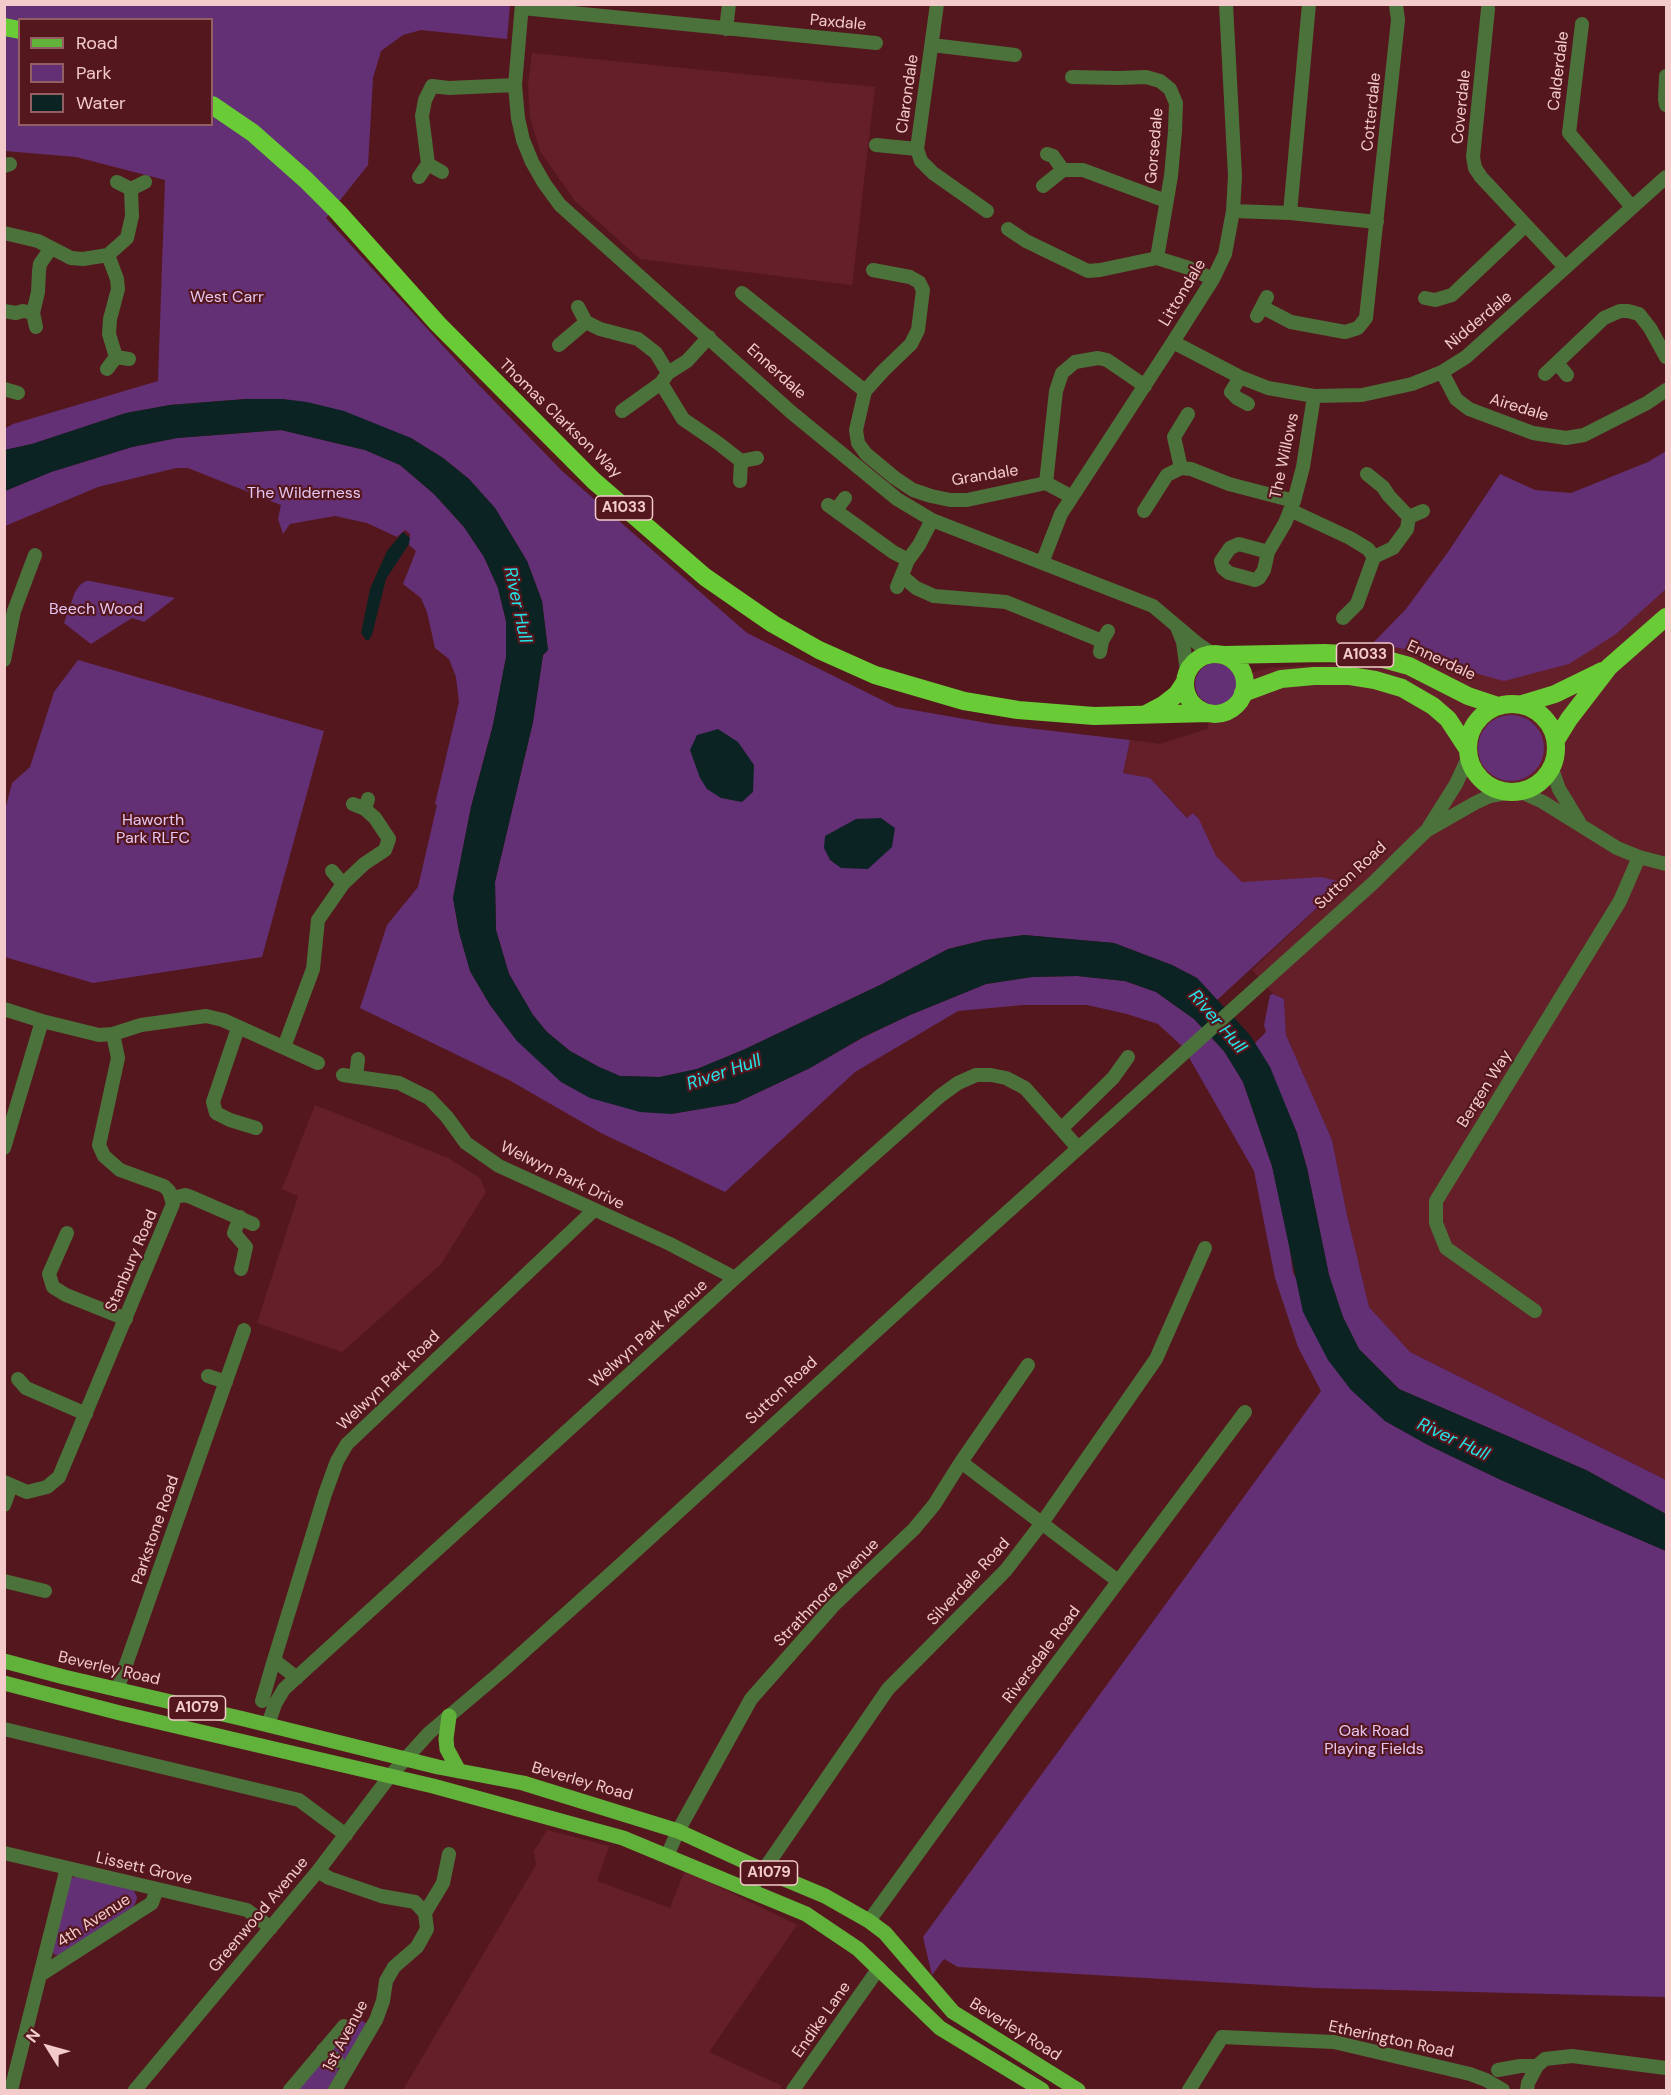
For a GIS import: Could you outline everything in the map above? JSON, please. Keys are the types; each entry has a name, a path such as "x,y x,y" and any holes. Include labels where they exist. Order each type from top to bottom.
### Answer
{"highway":[{"name":"Thomas Clarkson Way","path":"213,106 253,133 306,180 338,212 438,324 594,481 677,554 748,608 799,639 843,661 875,675 933,693 987,706 1018,710 1094,716 1144,714"},
{"path":"1556,740 1569,719 1609,667 1666,616"},
{"path":"1218,654 1239,665 1243,674 1243,693 1231,709 1218,714 1209,713 1194,706 1189,699 1186,677 1198,659 1218,654"},
{"name":"Ennerdale","path":"1218,654 1369,655 1409,666 1468,696 1498,706"},
{"path":"1522,704 1534,709 1544,717 1552,728 1556,740 1556,754 1552,768 1539,783 1514,792 1493,789 1473,771 1468,753 1470,735 1476,722 1485,712 1498,706 1522,704 1555,694 1609,667"},
{"name":"A1033","path":"1243,693 1281,679 1350,676 1375,680 1402,688 1433,706 1448,718 1468,753"},
{"name":"A1033","path":"1144,714 1177,694 1186,677"},
{"name":"A1033","path":"1144,714 1209,713"}],"main road":[{"name":"Beverley Road","path":"4,1661 405,1759 523,1783 678,1831 825,1896 869,1921 885,1933 953,2012 1078,2091"},
{"name":"A1079","path":"4,1683 110,1711 390,1776 623,1838 806,1914 858,1949 940,2028 1042,2091"},
{"path":"449,1716 447,1749 459,1771"},
{"path":"558,1820 563,1795"},
{"path":"833,1932 842,1905"},
{"path":"1012,2073 1022,2057"}],"street":[{"path":"637,19 638,4"},
{"path":"726,29 729,4"},
{"name":"Clarondale","path":"937,4 917,149 921,161 927,167 987,211"},
{"name":"Littondale","path":"1042,563 1061,514 1213,279 1225,254 1233,211 1235,176 1226,4"},
{"path":"1290,213 1309,4"},
{"name":"Cotterdale","path":"1262,307 1291,322 1345,332 1358,328 1366,318 1398,20 1396,5"},
{"name":"Paxdale","path":"522,6 550,7 726,29 876,43"},
{"name":"Ennerdale","path":"522,6 515,85 518,118 523,140 544,183 560,205 843,457 897,499 932,520 1153,606 1198,645 1218,654"},
{"name":"Coverdale","path":"1488,9 1473,157 1475,168 1565,267"},
{"name":"Calderdale","path":"1582,24 1569,133 1632,207"},
{"name":"Clarondale","path":"932,45 1015,56"},
{"name":"Gorsedale","path":"1072,76 1146,77 1160,81 1170,89 1176,103 1176,113 1171,176 1157,258"},
{"path":"1666,76 1666,105"},
{"path":"419,177 428,164 422,116 427,83 449,88 515,85"},
{"name":"Clarondale","path":"876,145 917,149"},
{"path":"1043,186 1063,171 1053,156 1047,154"},
{"path":"428,164 442,172"},
{"name":"Gorsedale","path":"1063,171 1083,170 1166,201"},
{"path":"117,182 131,189"},
{"path":"131,189 145,182"},
{"name":"Nidderdale","path":"1173,342 1240,377 1268,388 1314,396 1362,395 1413,384 1442,372 1466,357 1632,207 1664,184"},
{"path":"4,233 38,241 71,258 82,259 108,255 127,238 132,216 131,189"},
{"path":"1233,211 1290,213 1377,222"},
{"path":"1425,298 1435,300 1452,295 1526,225"},
{"path":"1008,229 1026,241 1088,271 1157,258 1189,268 1213,279"},
{"path":"36,327 33,313 38,292 39,271 51,248"},
{"path":"107,369 123,358 109,334 110,319 118,289 117,279 108,255"},
{"name":"Grandale","path":"873,270 910,277 919,282 923,290 918,330 910,344 865,391 856,430 858,443 866,454 913,490 940,498 967,500 1046,483"},
{"path":"742,293 865,391"},
{"path":"578,307 586,322 600,329 638,339 656,353 664,378 683,418 741,461 758,458"},
{"path":"4,310 33,313"},
{"path":"1545,374 1604,318 1620,311 1639,314 1650,328 1666,357"},
{"path":"559,345 586,322"},
{"path":"622,411 687,361 709,337"},
{"path":"1072,497 1046,483 1056,390 1062,373 1076,362 1098,358 1107,360 1145,386"},
{"path":"1557,363 1568,375"},
{"name":"Airedale","path":"1442,372 1456,399 1469,409 1533,433 1566,438 1584,435 1647,404 1666,390"},
{"path":"1240,377 1231,392 1248,404"},
{"name":"The Willows","path":"1268,552 1292,506 1303,467 1314,396"},
{"path":"1181,468 1174,437 1188,414"},
{"path":"740,481 741,461"},
{"path":"1144,511 1167,475 1181,468 1191,469 1292,506 1368,549 1374,557"},
{"path":"1367,474 1383,487 1409,517"},
{"path":"845,498 832,508 908,561"},
{"path":"1409,517 1423,511"},
{"path":"1343,618 1357,604 1374,557 1393,548 1407,529 1409,517"},
{"path":"932,520 919,546 908,561 900,581 934,596 1006,602 1103,641"},
{"path":"4,660 14,611 34,555"},
{"path":"1176,625 1183,642 1186,677"},
{"path":"1426,831 1456,784 1468,753"},
{"path":"1552,768 1559,789 1580,824"},
{"path":"1514,792 1580,824 1617,848 1666,864"},
{"name":"Sutton Road","path":"405,1759 429,1733 634,1553 1233,1007 1357,898 1426,831 1475,802 1490,796 1514,792"},
{"path":"284,1047 296,1005 313,969 318,920 343,884 364,864 385,850 389,839 362,804"},
{"name":"Bergen Way","path":"1536,1311 1446,1248 1436,1223 1437,1201 1620,901 1639,857"},
{"path":"332,871 343,884"},
{"path":"4,1009 99,1035 113,1034 141,1025 206,1016 223,1020 318,1063"},
{"path":"4,1148 42,1021"},
{"path":"238,1028 213,1102 216,1113 256,1128"},
{"name":"Stanbury Road","path":"8,1484 27,1492 47,1487 59,1477 173,1204 169,1191 164,1186 120,1170 104,1156 99,1145 118,1058 113,1034"},
{"path":"1062,1128 1113,1078 1128,1057"},
{"name":"Welwyn Park Drive","path":"358,1059 350,1076 399,1083 429,1098 447,1117 466,1143 499,1166 670,1245 735,1278"},
{"name":"Welwyn Park Avenue","path":"268,1725 275,1704 284,1689 735,1278 940,1096 958,1083 976,1075 1006,1077 1025,1088 1078,1148"},
{"path":"172,1198 185,1195 253,1224"},
{"name":"Welwyn Park Road","path":"262,1701 325,1494 337,1461 347,1444 594,1210"},
{"path":"240,1217 234,1233 246,1246 241,1269"},
{"path":"60,1239 50,1274 53,1287 66,1295 126,1319"},
{"name":"Silverdale Road","path":"750,1890 888,1689 1006,1570 1042,1523 1156,1359 1205,1248"},
{"name":"Parkstone Road","path":"117,1690 244,1330"},
{"name":"Strathmore Avenue","path":"667,1856 678,1831 751,1700 833,1606 914,1529 934,1505 1028,1365"},
{"path":"208,1376 226,1382"},
{"path":"18,1379 26,1388 86,1414"},
{"name":"Riversdale Road","path":"869,1921 1245,1412"},
{"path":"961,1462 1118,1581"},
{"path":"4,1505 8,1484"},
{"path":"4,1581 45,1591"},
{"path":"274,1660 297,1678"},
{"path":"4,1729 299,1800 346,1835"},
{"name":"Greenwood Avenue","path":"135,2091 318,1871 405,1759"},
{"path":"318,1871 329,1878 381,1896 415,1902 425,1913 444,1883 449,1852"},
{"name":"Lissett Grove","path":"4,1854 247,1910 271,1928"},
{"name":"4th Avenue","path":"11,2091 67,1868"},
{"name":"4th Avenue","path":"40,1975 152,1904 157,1889"},
{"name":"1st Avenue","path":"335,2091 376,2020 383,2001 386,1981 394,1967 417,1947 427,1929 425,1913"},
{"name":"Endike Lane","path":"793,2091 879,1968"},
{"name":"1st Avenue","path":"290,2091 344,2026"},
{"name":"Etherington Road","path":"1189,2091 1222,2037 1334,2042 1486,2080 1503,2091"},
{"name":"1st Avenue","path":"323,2050 337,2061"},
{"path":"1525,2088 1538,2066 1545,2060 1572,2056 1666,2068"},
{"path":"1498,2070 1538,2066"}],"shaded area":[{"path":"532,53 875,87 852,285 640,259 575,201 540,151 530,117 528,86"},
{"path":"1666,589 1666,1480 1410,1352 1369,1307 1332,1140 1286,1035 1284,999 1273,994 1252,970 1343,884 1242,882 1216,856 1194,813 1188,818 1150,778 1123,773 1130,740 1160,744 1207,729 1213,705 1227,702 1234,693 1237,684 1236,676 1269,668 1355,663 1373,643 1420,652 1457,668 1616,634","holes":["1530,720 1538,729 1516,781 1498,779"]},
{"path":"315,1105 448,1158 480,1178 486,1192 441,1264 342,1352 257,1323 298,1196 282,1189"},
{"path":"547,1830 609,1846 597,1881 670,1908 685,1870 797,1925 709,2052 782,2086 779,2090 403,2090 536,1865 534,1851"}],"green space":[{"name":"West Carr","path":"5,5 510,5 507,39 421,30 403,35 381,51 373,78 368,165 326,218 475,381 562,471 747,633 896,707 993,724 1130,740 1123,773 1150,778 1187,818 1193,813 1199,819 1216,856 1242,882 1322,877 1344,883 1217,1000 1197,978 1172,965 1114,943 1024,935 985,940 948,949 880,985 743,1050 697,1069 660,1077 620,1076 570,1051 547,1032 533,1015 509,974 496,930 495,882 533,722 543,655 548,650 542,601 527,561 495,508 469,479 443,458 411,438 283,399 246,399 170,405 126,413 32,444 5,450 4,429 13,424 158,381 165,180 76,157 5,151"},
{"name":"Oak Road Playing Fields","path":"281,430 365,450 400,465 434,494 464,527 484,557 498,588 506,621 506,658 493,725 471,807 453,898 459,932 470,971 490,1005 517,1041 671,1114 736,1103 810,1068 864,1037 910,1015 986,984 1032,977 1077,976 1125,981 1156,992 1194,1019 1224,1051 1243,1082 1272,1166 1288,1237 1293,1273 1385,1421 1428,1445 1501,1480 1666,1551 1666,1997 1317,1988 958,1967 944,1959 932,1975 923,1937 1321,1391 1298,1347 1275,1278 1254,1171 1183,1047 1158,1024 1087,1005 1023,1005 958,1011 855,1072 725,1192 601,1133 509,1080 360,1008 387,925 418,887 459,702 456,677 449,659 435,648 427,612 421,598 403,584 416,551 408,544 410,534 405,530 397,537 367,523 335,516 290,524 283,534 278,519 281,505 188,468 176,468 98,487 5,526 5,491 51,472 132,447 177,438"},
{"path":"1666,451 1666,589 1616,634 1569,664 1504,681 1457,668 1420,652 1373,643 1406,609 1448,552 1500,474 1535,490 1571,493 1648,462"},
{"name":"Beech Wood","path":"86,581 175,598 144,622 132,618 91,644 64,623 75,592"},
{"name":"Haworth Park RLFC","path":"78,660 324,731 262,957 93,983 5,957 5,810 12,783 30,767 54,692"},
{"path":"1216,663 1231,669 1237,684 1231,699 1216,705 1201,699 1195,684 1201,669"},
{"path":"1504,715 1518,715 1530,720 1539,729 1544,748 1542,761 1535,772 1518,781 1504,781 1492,776 1483,767 1478,755 1478,741 1483,729 1492,720"},
{"path":"1270,995 1284,999 1286,1035 1332,1140 1369,1307 1410,1352 1666,1480 1666,1514 1586,1470 1399,1389 1359,1349 1343,1317 1329,1275 1307,1168 1297,1133 1255,1043 1266,1032 1264,1025"},
{"path":"77,1876 133,1889 137,1897 136,1902 133,1907 60,1955 55,1955 51,1950 71,1878"},
{"path":"357,2018 369,2025 346,2062 332,2049"},
{"path":"325,2058 339,2070 327,2090 295,2090"}],"water":[{"name":"River Hull","path":"246,399 283,399 307,402 344,411 411,438 443,458 469,479 495,508 527,561 542,601 548,650 543,655 533,722 495,882 496,930 509,974 533,1015 547,1032 570,1051 620,1076 660,1077 697,1069 743,1050 880,985 948,949 985,940 1024,935 1114,943 1172,965 1197,978 1250,1035 1270,1067 1297,1133 1307,1168 1329,1275 1343,1317 1359,1349 1399,1389 1586,1470 1666,1514 1666,1551 1501,1480 1428,1445 1385,1421 1351,1390 1328,1360 1303,1312 1272,1166 1243,1082 1224,1051 1194,1019 1156,992 1125,981 1077,976 1032,977 986,984 863,1037 810,1068 736,1103 671,1114 640,1112 590,1098 561,1082 517,1041 490,1005 470,971 459,932 453,898 471,807 493,725 506,657 506,621 498,588 484,557 464,527 434,494 400,465 365,450 281,430 177,438 132,447 51,472 5,491 4,450 32,444 126,413 170,405"},
{"path":"403,532 410,538 409,544 386,579 372,635 369,640 366,640 361,633 370,589 387,551"},
{"path":"718,729 738,742 754,765 753,792 742,802 721,798 707,789 700,778 690,750 697,735"},
{"path":"881,818 895,828 892,847 868,869 841,868 830,860 824,848 825,836 856,819"}],"park label":[{"name":"The Wilderness","path":"304,494"}]}
